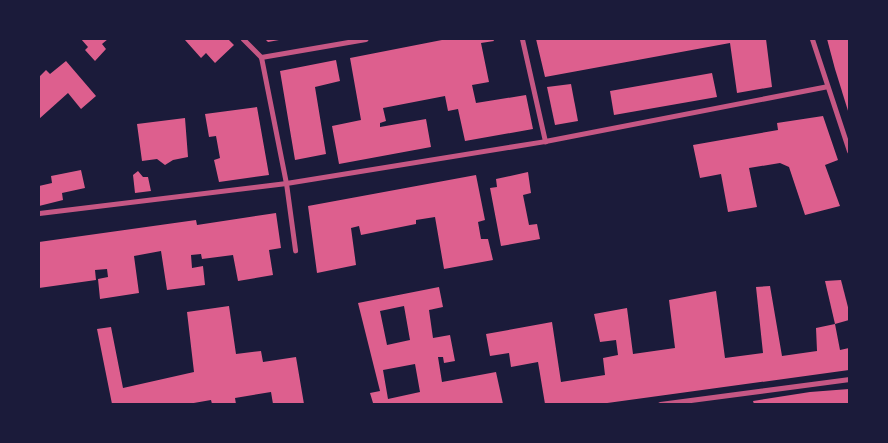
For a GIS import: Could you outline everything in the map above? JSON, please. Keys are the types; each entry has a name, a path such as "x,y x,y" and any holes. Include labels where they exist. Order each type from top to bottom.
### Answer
{"street":[{"path":"242,39 261,58 286,183 295,250"},
{"path":"261,58 365,39"},
{"path":"522,39 545,141"},
{"path":"812,39 849,151"},
{"path":"39,212 286,183 545,141 827,86"},
{"path":"660,404 849,379"}],"building":[{"path":"81,39 108,39 102,44 106,49 95,61 85,50 88,47"},
{"path":"186,39 228,39 234,45 215,63 206,53 201,58"},
{"path":"265,39 279,39 279,40 268,42"},
{"path":"447,39 493,39 494,41 481,43 489,82 472,85 476,103 526,95 533,129 465,141 458,109 448,111 445,96 383,108 386,121 380,123 380,127 426,119 431,147 339,164 332,126 361,120 350,58"},
{"path":"536,39 766,39 772,87 737,93 730,43 545,77"},
{"path":"827,39 849,39 849,114 835,69"},
{"path":"336,60 340,81 315,87 326,154 295,160 280,71"},
{"path":"66,61 96,96 81,109 68,93 39,119 39,77 46,70 50,74"},
{"path":"712,73 717,97 614,115 610,91"},
{"path":"571,84 578,121 555,125 547,87"},
{"path":"257,107 269,175 219,182 214,160 220,158 216,136 209,137 205,114"},
{"path":"823,116 838,160 825,165 840,206 805,215 789,167 780,163 749,168 757,207 728,212 721,174 700,178 693,145 778,130 777,123"},
{"path":"185,118 188,157 173,160 165,165 157,159 142,161 137,124"},
{"path":"81,170 85,188 62,193 63,200 39,206 39,186 52,183 51,176"},
{"path":"138,171 143,177 148,177 151,191 135,193 133,175"},
{"path":"528,172 531,193 523,195 529,225 537,224 540,239 501,246 490,188 497,187 496,179"},
{"path":"476,175 485,220 478,222 481,239 488,239 493,260 444,269 435,217 416,220 416,224 361,235 359,226 351,228 356,265 317,273 308,206"},
{"path":"276,213 281,248 269,250 273,275 238,281 233,255 202,259 201,254 191,255 192,268 203,266 205,285 167,290 161,251 134,256 139,293 100,299 98,279 108,277 107,269 95,270 96,280 39,288 39,242 196,220 197,225"},
{"path":"841,280 849,311 849,320 835,324 825,281"},
{"path":"770,286 782,356 817,351 816,328 835,324 840,350 849,348 849,370 600,404 545,404 538,362 511,367 509,353 490,356 486,334 552,322 561,382 605,375 603,358 618,355 616,340 600,342 594,314 627,308 633,354 675,348 669,300 716,291 725,358 763,353 756,287"},
{"path":"439,287 443,307 429,310 433,338 450,335 455,361 444,363 443,357 438,357 442,382 496,372 503,404 373,403 370,393 380,391 358,303","holes":["404,306 410,340 387,345 380,311","415,364 420,392 388,399 383,370"]},
{"path":"229,306 236,354 261,351 263,362 296,357 304,404 273,404 271,392 235,398 236,404 212,404 211,400 188,404 112,404 97,329 111,327 123,388 194,372 187,312"},
{"path":"849,389 849,404 754,404 753,401 810,392"}]}
